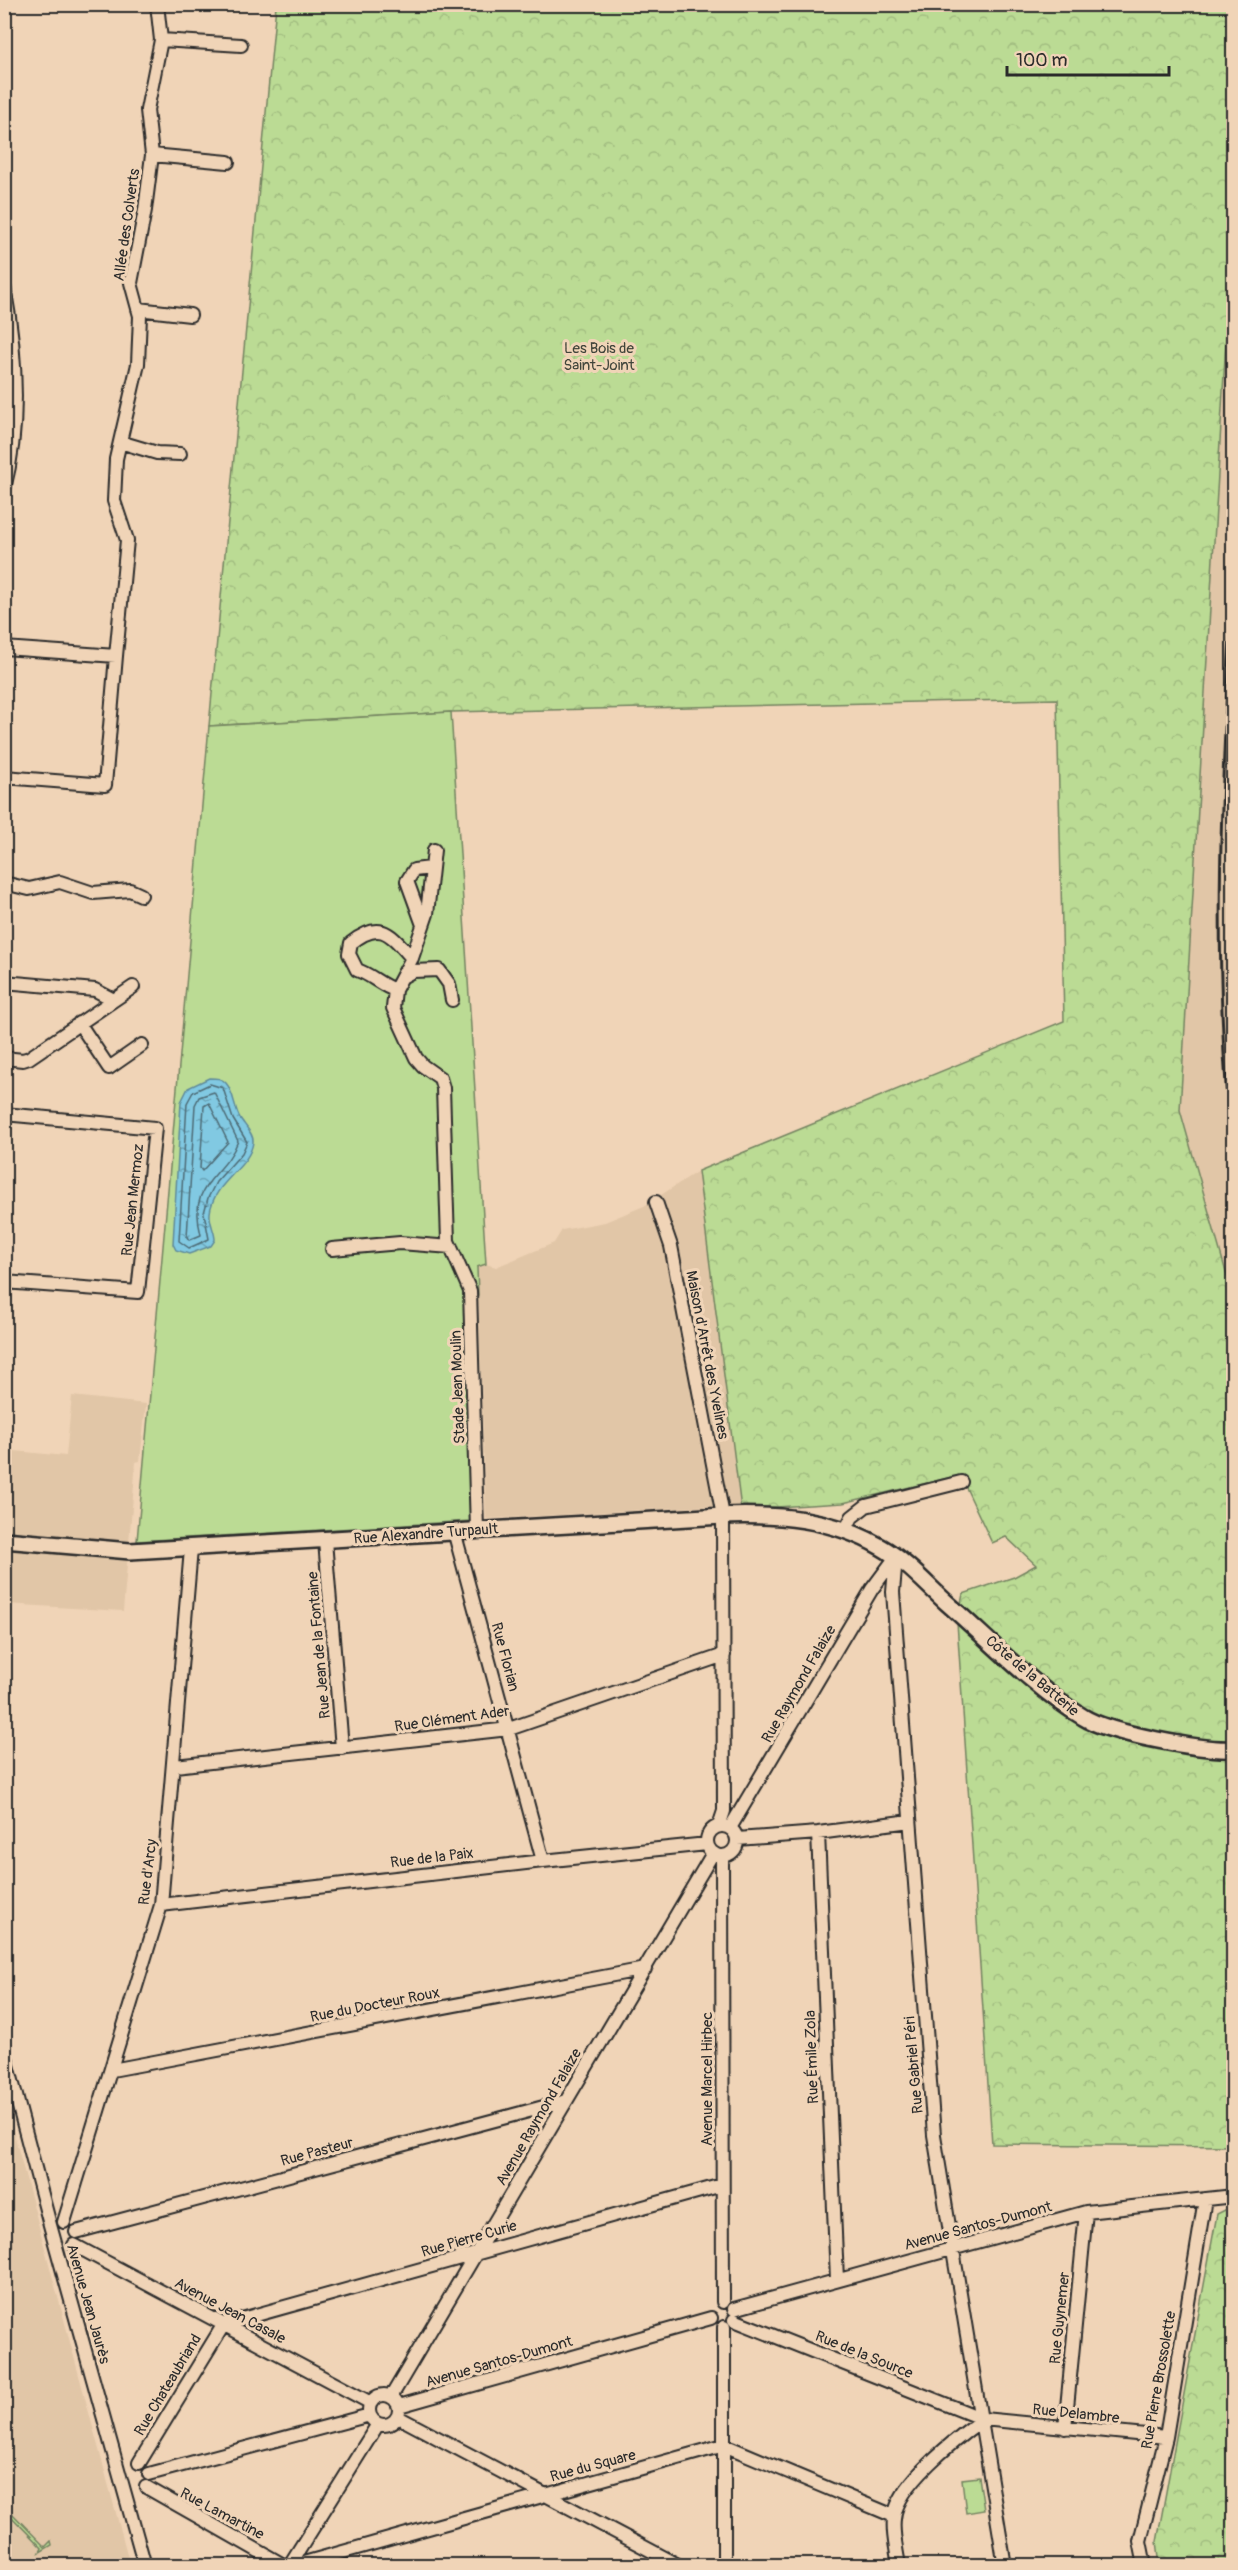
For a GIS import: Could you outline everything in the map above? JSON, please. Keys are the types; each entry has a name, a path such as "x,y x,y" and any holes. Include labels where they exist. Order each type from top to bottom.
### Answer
{"main road":[{"name":"Rue Alexandre Turpault","path":"4,1540 130,1551 769,1515 798,1517 845,1531 896,1557 920,1579"},
{"name":"Côte de la Batterie","path":"920,1579 1042,1687 1084,1718 1174,1743 1214,1750 1233,1749"}],"street":[{"name":"Allée des Colverts","path":"4,777 105,785 127,540 114,501 116,459 138,364 140,316 131,283 146,210 152,155 147,110 161,40 157,4"},
{"path":"161,40 241,45"},
{"path":"152,155 228,162"},
{"path":"4,286 12,328 14,368 12,448 4,489"},
{"path":"138,309 190,315"},
{"path":"120,442 157,453 180,454"},
{"path":"4,648 116,656"},
{"path":"412,958 381,930 370,929 351,943 349,954 357,970 369,974 381,985 395,990 412,958 423,926 431,891 434,850"},
{"path":"423,926 406,880 414,870 431,868"},
{"path":"4,884 29,889 60,882 93,893 130,890 141,895"},
{"path":"402,977 413,971 439,970 449,984 452,1000"},
{"path":"4,982 95,990 114,1000"},
{"path":"4,1058 29,1058 133,987"},
{"name":"Stade Jean Moulin","path":"395,990 393,1008 416,1058 440,1078 443,1088 448,1240 470,1291 477,1530"},
{"path":"79,1023 109,1068 142,1045"},
{"name":"Rue Jean Mermoz","path":"4,1114 155,1128 138,1292 4,1282"},
{"name":"Maison d'Arrêt des Yvelines","path":"656,1202 671,1246 723,1516"},
{"path":"332,1250 400,1243 451,1247"},
{"path":"845,1531 852,1517 866,1506 962,1482"},
{"path":"723,1516 724,1827 737,1839 818,1833 910,1821"},
{"name":"Rue Florian","path":"454,1532 543,1861"},
{"name":"Rue Jean de la Fontaine","path":"325,1540 342,1748"},
{"name":"Rue d'Arcy","path":"64,2222 161,1905 175,1766 191,1549"},
{"name":"Rue Gabriel Péri","path":"896,1557 893,1592 934,2135 983,2419 1005,2565"},
{"name":"Rue Raymond Falaize","path":"714,1851 708,1834 724,1827 872,1589 896,1557"},
{"name":"Rue Clément Ader","path":"175,1766 509,1729 724,1655"},
{"name":"Rue Émile Zola","path":"818,1833 837,2280"},
{"path":"714,1851 734,1851 737,1839"},
{"name":"Rue de la Paix","path":"161,1905 543,1861 714,1851"},
{"name":"Avenue Raymond Falaize","path":"396,2406 478,2252 714,1851"},
{"name":"Avenue Marcel Hirbec","path":"714,1851 722,2185 729,2315 724,2445 724,2565"},
{"name":"Rue du Docteur Roux","path":"112,2070 645,1969"},
{"name":"Avenue Jean Jaurès","path":"4,2050 58,2255 145,2565"},
{"name":"Rue Pasteur","path":"58,2255 75,2239 566,2101"},
{"name":"Rue Pierre Curie","path":"224,2324 722,2185"},
{"name":"Avenue Santos-Dumont","path":"729,2315 837,2280 1086,2212 1233,2196"},
{"name":"Rue Pierre Brossolette","path":"1145,2565 1140,2541 1166,2437 1205,2199"},
{"name":"Rue Guynemer","path":"1065,2428 1086,2212"},
{"path":"50,2225 64,2222 71,2225 75,2239"},
{"name":"Avenue Jean Casale","path":"75,2239 224,2324 373,2414"},
{"path":"711,2318 713,2307 729,2315"},
{"name":"Rue de la Source","path":"711,2318 715,2324 729,2315 983,2419"},
{"name":"Avenue Santos-Dumont","path":"396,2406 711,2318"},
{"name":"Rue Chateaubriand","path":"139,2463 224,2324"},
{"path":"289,2565 373,2414 378,2397 546,2494 680,2565"},
{"path":"149,2474 373,2414 391,2424 396,2406"},
{"path":"899,2565 894,2516 915,2479 950,2444 983,2419"},
{"name":"Rue Delambre","path":"983,2419 1166,2437"},
{"path":"724,2445 894,2516"},
{"name":"Rue du Square","path":"289,2565 724,2445"},
{"path":"118,2465 139,2463 149,2474"},
{"path":"127,2498 142,2492 146,2487 149,2474"},
{"name":"Rue Lamartine","path":"146,2487 289,2565"}],"shaded area":[{"path":"1233,224 1233,1340 1230,1335 1229,1283 1180,1110"},
{"path":"698,1171 741,1509 713,1506 486,1519 477,1267 486,1264 496,1267 554,1243 562,1230 605,1222 644,1206"},
{"path":"72,1396 146,1404 140,1461 136,1462 123,1611 5,1604 4,1450 66,1456"},
{"path":"4,2095 13,2130 130,2565 5,2565"}],"green space":[{"name":"Les Bois de Saint-Joint","path":"276,5 1233,5 1233,224 1180,1110 1229,1283 1230,1335 1233,1340 1233,2146 992,2144 957,1622 963,1594 1014,1577 1036,1565 1006,1537 992,1543 960,1475 843,1503 741,1509 698,1171 1064,1021 1057,699 451,712 209,726"},
{"path":"451,712 486,1264 477,1267 478,1295 465,1296 471,1521 137,1541 209,726"},
{"path":"1233,2206 1233,2565 1160,2565 1157,2541 1217,2214"},
{"path":"979,2477 984,2510 966,2513 962,2479"},
{"path":"6,2507 45,2547 51,2541 52,2545 40,2552 42,2548 5,2510"}],"water":[{"path":"209,1078 221,1079 229,1087 238,1114 253,1142 245,1160 224,1184 213,1202 210,1217 215,1240 211,1246 189,1254 176,1250 173,1244 181,1102 188,1088"}],"railway":[{"path":"1234,569 1220,869 1222,1019 1234,1168"}]}
